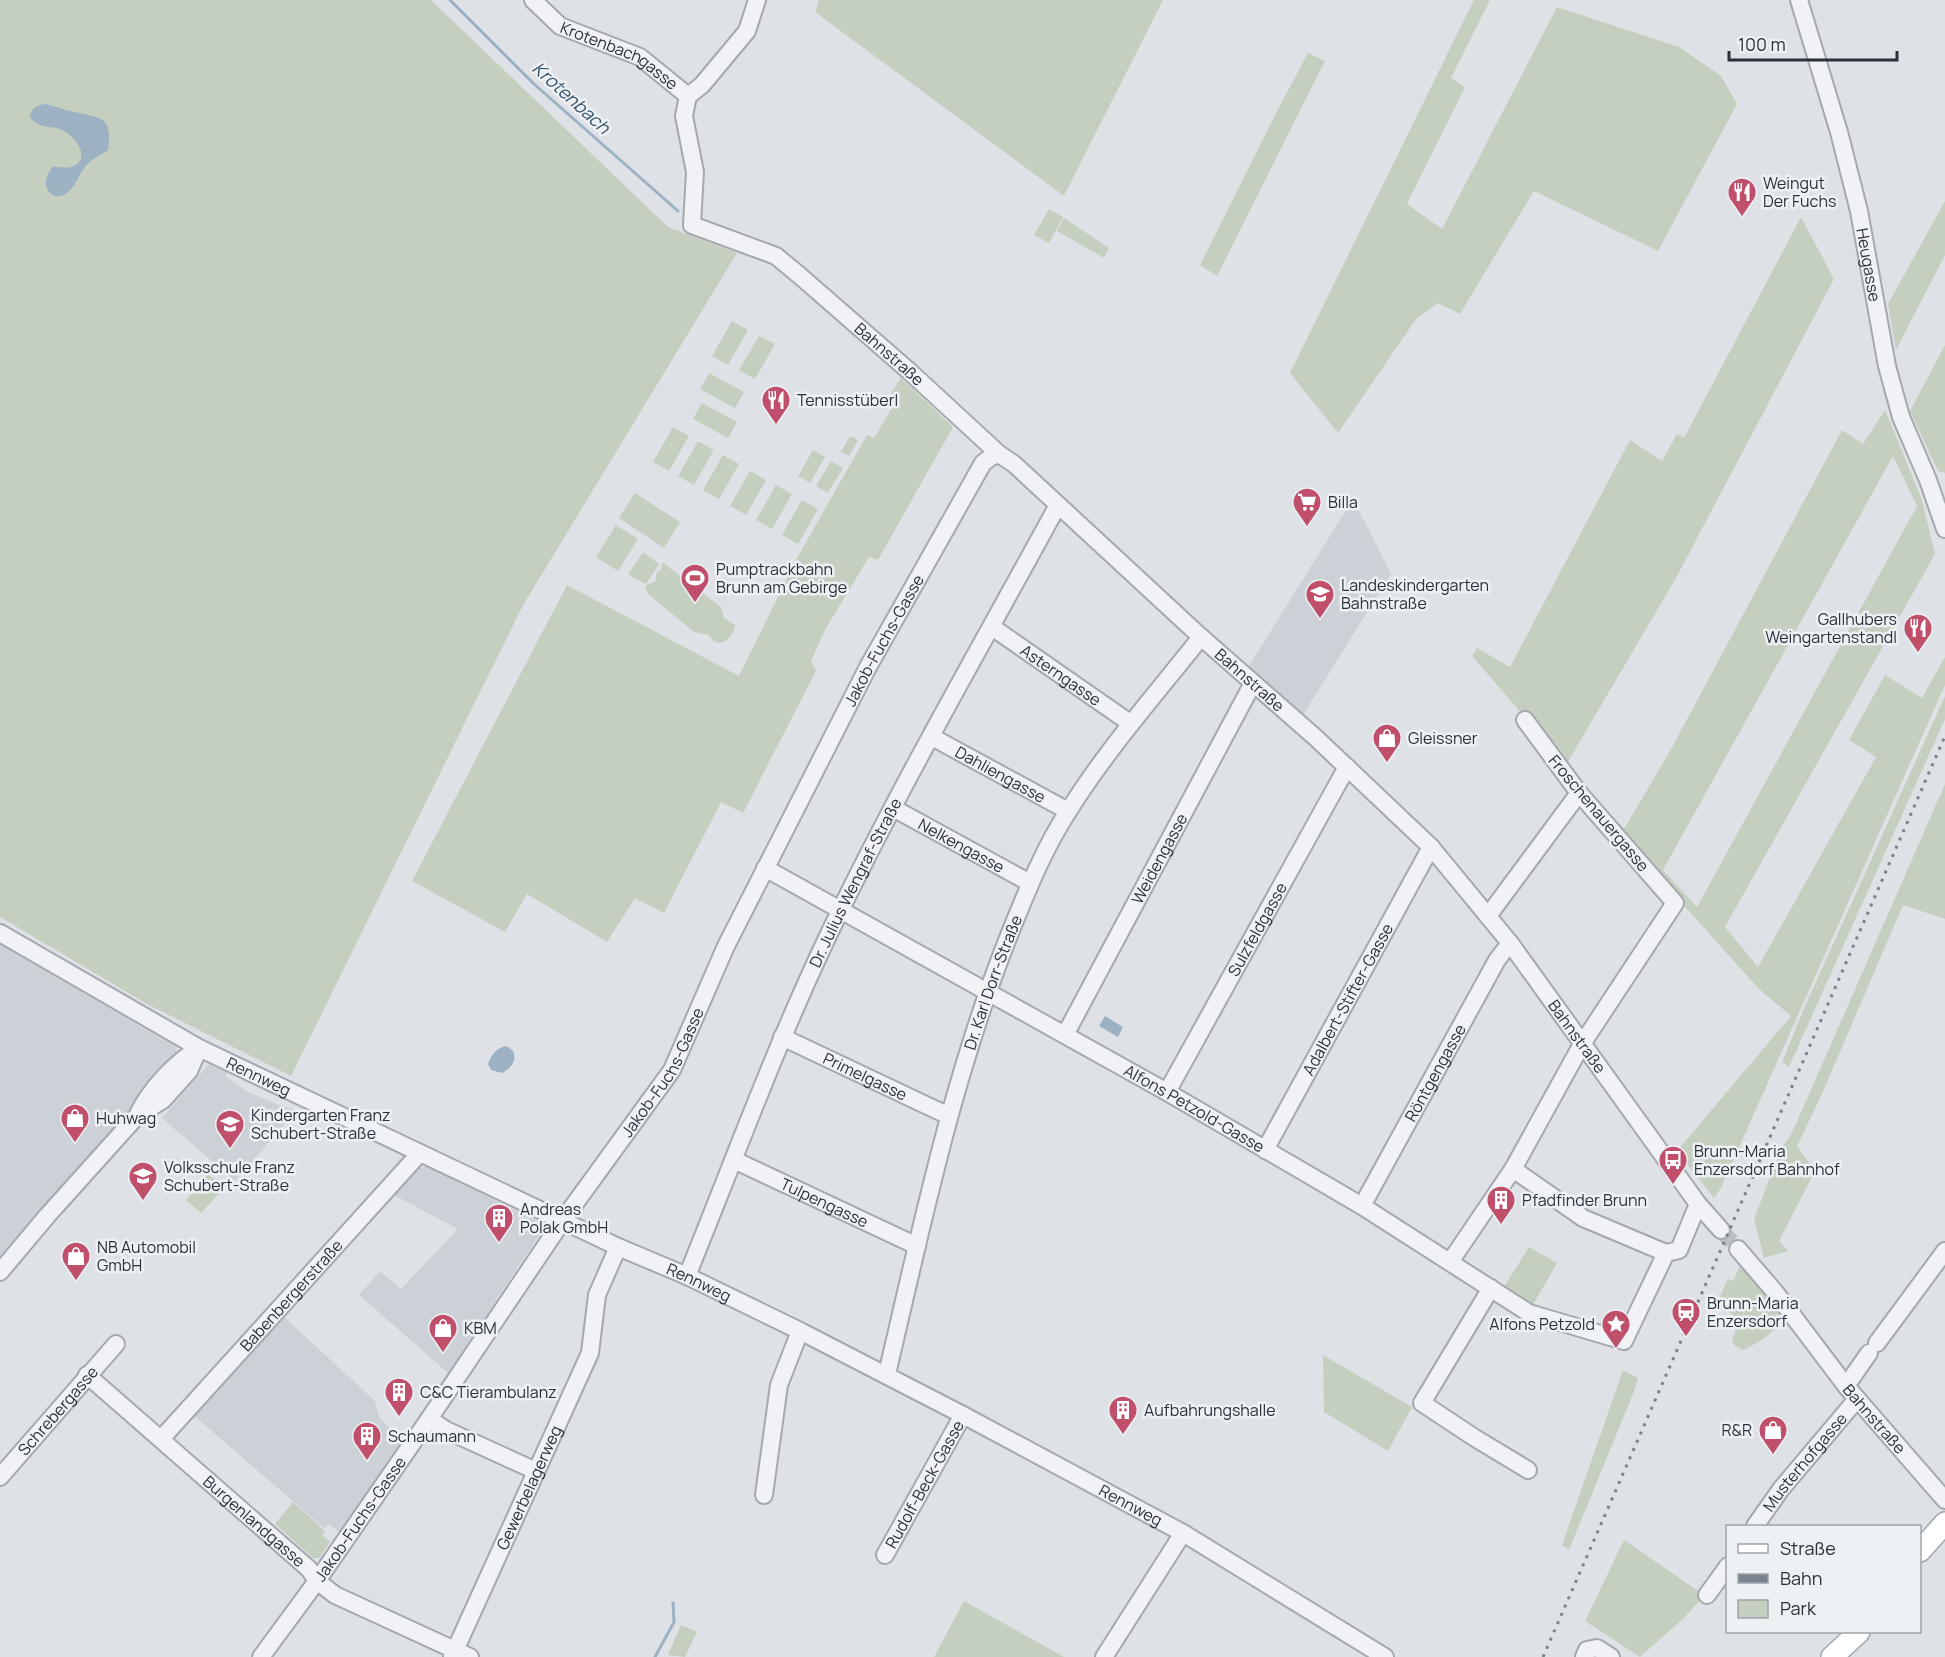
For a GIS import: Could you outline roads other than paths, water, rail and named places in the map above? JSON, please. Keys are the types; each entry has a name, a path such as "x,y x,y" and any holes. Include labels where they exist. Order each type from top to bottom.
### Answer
{"main road":[{"path":"1921,1550 1945,1523"},
{"path":"1832,1657 1858,1633"}],"street":[{"name":"Krotenbachgasse","path":"532,0 555,23 640,57 688,96 684,116 695,172 692,225"},
{"path":"688,96 702,85 747,31 758,0"},
{"name":"Heugasse","path":"1799,0 1839,132 1856,200 1887,366 1901,417 1928,480 1945,529"},
{"name":"Bahnstraße","path":"692,225 776,256 800,275 999,454 1014,464 1431,847 1510,943 1698,1204 1721,1230"},
{"name":"Jakob-Fuchs-Gasse","path":"261,1657 317,1581 429,1419 563,1220 672,1070 726,945 868,667 983,463 999,454"},
{"name":"Dr. Julius Wengraf-Straße","path":"687,1276 782,1037 841,909 893,807 1058,505"},
{"name":"Asterngasse","path":"992,627 1130,723"},
{"name":"Dr. Karl Dorr-Straße","path":"887,1374 949,1116 987,991 1030,883 1068,811 1130,723 1201,637"},
{"name":"Weidengasse","path":"1065,1035 1253,683"},
{"name":"Froschenauergasse","path":"1525,720 1579,792 1675,903 1582,1044"},
{"name":"Dahliengasse","path":"932,737 1068,811"},
{"name":"Sulzfeldgasse","path":"1167,1092 1347,768"},
{"path":"1488,916 1579,792"},
{"name":"Nelkengasse","path":"893,807 1030,883"},
{"name":"Adalbert-Stifter-Gasse","path":"1265,1150 1431,847"},
{"name":"Alfons Petzold-Gasse","path":"765,868 1167,1092 1362,1206 1530,1313 1624,1341 1666,1252"},
{"name":"Rennweg","path":"0,933 199,1048 618,1247 687,1276 887,1374 1183,1533 1385,1657"},
{"name":"Röntgengasse","path":"1362,1206 1497,960 1510,943"},
{"name":"Primelgasse","path":"782,1037 949,1116"},
{"path":"1450,1262 1513,1169 1582,1044"},
{"path":"0,1272 47,1216 138,1116 163,1100 189,1071 199,1048"},
{"name":"Babenbergerstraße","path":"161,1439 420,1153"},
{"name":"Tulpengasse","path":"734,1160 917,1246"},
{"path":"1513,1169 1583,1218 1666,1252 1679,1250 1698,1204"},
{"name":"Gewerbelagerweg","path":"459,1655 536,1471 590,1353 597,1295 618,1247"},
{"name":"Bahnstraße","path":"1738,1249 1775,1292 1846,1386 1945,1500"},
{"path":"1846,1386 1945,1251"},
{"path":"1491,1288 1422,1403 1528,1470"},
{"path":"764,1495 779,1385 800,1331"},
{"name":"Schrebergasse","path":"0,1477 116,1344"},
{"name":"Burgenlandgasse","path":"87,1375 309,1569 317,1581 335,1595 459,1655"},
{"name":"Musterhofgasse","path":"1756,1525 1781,1489 1857,1399"},
{"name":"Rudolf-Beck-Gasse","path":"885,1555 963,1415"},
{"path":"429,1419 446,1430 536,1471"},
{"path":"1104,1657 1183,1533"},
{"path":"1707,1595 1726,1569"},
{"path":"1584,1657 1587,1650 1596,1648 1611,1657"}],"water":[{"path":"46,104 101,119 105,122 109,132 108,150 87,164 70,190 61,196 55,196 47,189 46,181 50,171 52,167 69,168 77,164 81,159 81,154 69,134 60,129 42,126 30,117 35,107"},
{"path":"1105,1016 1123,1027 1118,1037 1099,1026"},
{"path":"506,1046 513,1052 512,1064 502,1073 491,1070 488,1064 492,1055 499,1048"}],"waterway":[{"name":"Krotenbach","path":"450,0 534,84 678,211"},
{"path":"655,1657 674,1622 673,1603"}],"tunnel":[{"path":"1721,1230 1738,1249"}],"railway":[{"path":"1543,1657 1945,736"}],"place":[{"name":"Weingut Der Fuchs","path":"1742,218"},
{"name":"Tennisstüberl","path":"776,426"},
{"name":"Billa","path":"1307,528"},
{"name":"Pumptrackbahn Brunn am Gebirge","path":"695,604"},
{"name":"Landeskindergarten Bahnstraße","path":"1320,620"},
{"name":"Gallhubers Weingartenstandl","path":"1918,654"},
{"name":"Gleissner","path":"1387,764"},
{"name":"Huhwag","path":"75,1144"},
{"name":"Kindergarten Franz Schubert-Straße","path":"230,1150"},
{"name":"Brunn-Maria Enzersdorf Bahnhof","path":"1673,1186"},
{"name":"Volksschule Franz Schubert-Straße","path":"143,1202"},
{"name":"Pfadfinder Brunn","path":"1501,1226"},
{"name":"Andreas Polak GmbH","path":"499,1244"},
{"name":"NB Automobil GmbH","path":"76,1282"},
{"name":"Brunn-Maria Enzersdorf","path":"1686,1338"},
{"name":"Alfons Petzold","path":"1616,1350"},
{"name":"KBM","path":"443,1354"},
{"name":"C&C Tierambulanz","path":"399,1418"},
{"name":"Aufbahrungshalle","path":"1123,1436"},
{"name":"R&R","path":"1773,1456"},
{"name":"Schaumann","path":"367,1462"}]}
